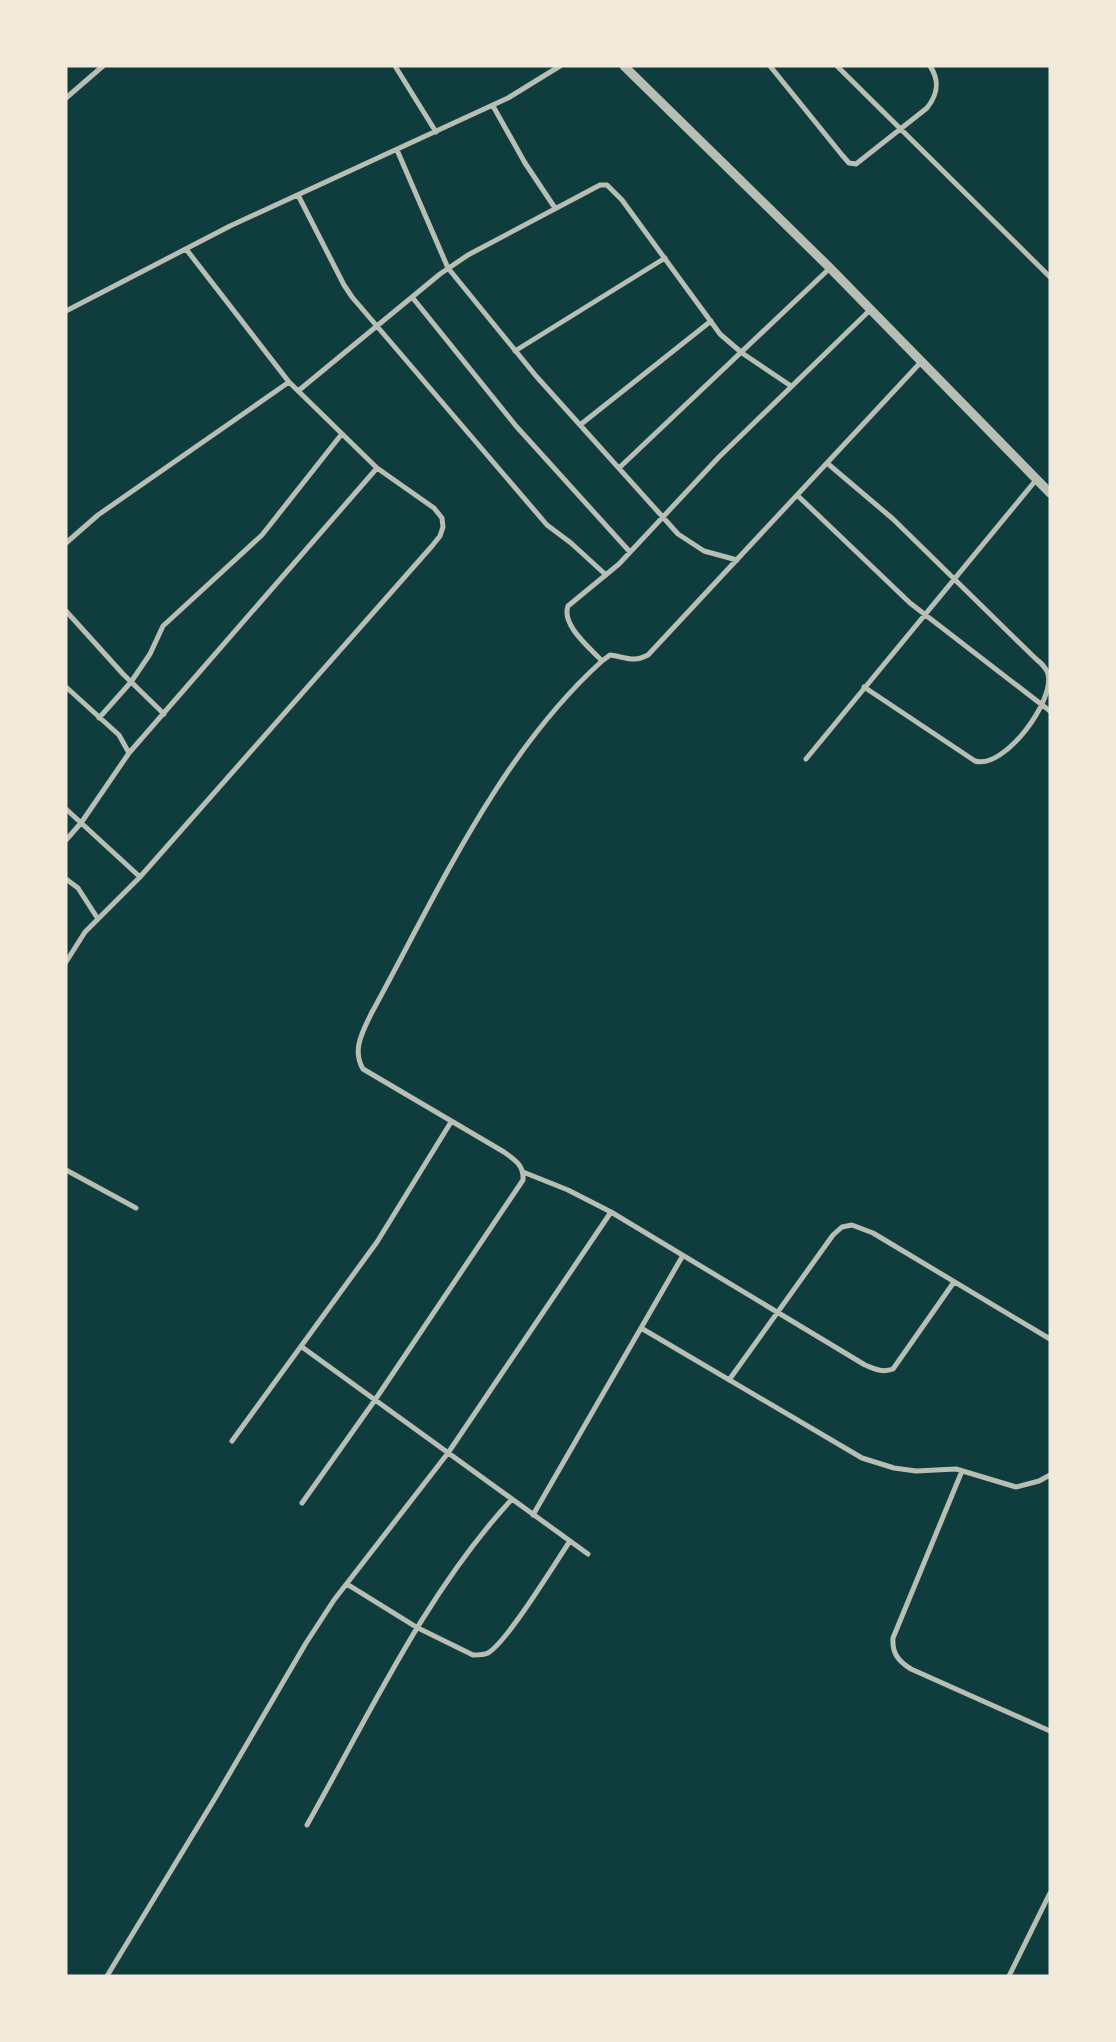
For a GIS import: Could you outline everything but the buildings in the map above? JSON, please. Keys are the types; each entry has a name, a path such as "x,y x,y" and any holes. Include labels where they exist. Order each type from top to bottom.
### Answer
{"street":[{"path":"66,98 103,66"},
{"path":"395,66 436,132"},
{"path":"66,311 230,226 493,106 560,66"},
{"path":"624,66 830,268 1050,493"},
{"path":"770,66 849,163 856,164 899,127 927,108 937,90 937,80 930,66"},
{"path":"838,66 1050,277"},
{"path":"493,106 525,163 555,208"},
{"path":"397,150 448,268 515,351 662,516 691,544 704,551 737,560"},
{"path":"298,391 448,268 468,255 592,188 607,185 622,200 720,334 742,353 791,386"},
{"path":"298,195 344,285 547,525 606,574"},
{"path":"66,962 74,947 98,919 140,877 440,536 442,527 442,518 434,508 377,468 289,382 186,249"},
{"path":"515,351 665,258"},
{"path":"619,468 830,268"},
{"path":"412,297 516,426 630,552"},
{"path":"602,661 570,625 566,612 573,601 630,552 662,516 791,386 870,310"},
{"path":"580,425 711,321"},
{"path":"302,1503 375,1400 520,1184 523,1172 519,1163 504,1152 363,1069 357,1052 359,1039 399,962 501,779 540,730 602,661 610,655 628,660 638,660 648,655 921,362"},
{"path":"66,543 98,515 289,382"},
{"path":"99,718 131,682 150,654 163,626 262,535 342,435"},
{"path":"827,463 893,519 1046,668 1049,675 1041,705 1020,737 1006,752 992,761 983,764 975,761 864,687"},
{"path":"66,840 82,823 129,753 377,468"},
{"path":"806,759 1036,480"},
{"path":"797,495 925,614 1050,711"},
{"path":"66,611 131,682 164,714"},
{"path":"66,687 119,735 129,753"},
{"path":"66,809 140,877"},
{"path":"66,879 78,888 98,919"},
{"path":"232,1441 378,1242 451,1122"},
{"path":"66,1170 136,1208"},
{"path":"523,1172 568,1190 611,1212 682,1257 865,1365 886,1372 893,1369 901,1360 954,1282"},
{"path":"107,1976 217,1795 292,1664 347,1584 448,1453 611,1212"},
{"path":"729,1380 833,1235 842,1227 852,1226 872,1233 1050,1339"},
{"path":"533,1515 682,1257"},
{"path":"641,1328 868,1460 894,1468 916,1471 944,1469 962,1471 1016,1487 1039,1481 1050,1475"},
{"path":"302,1348 588,1554"},
{"path":"962,1471 896,1631 893,1647 901,1663 911,1669 1050,1731"},
{"path":"307,1825 418,1628 468,1554 512,1499"},
{"path":"347,1584 418,1628 473,1655 489,1652 509,1630 570,1541"},
{"path":"1009,1976 1050,1894"}]}
